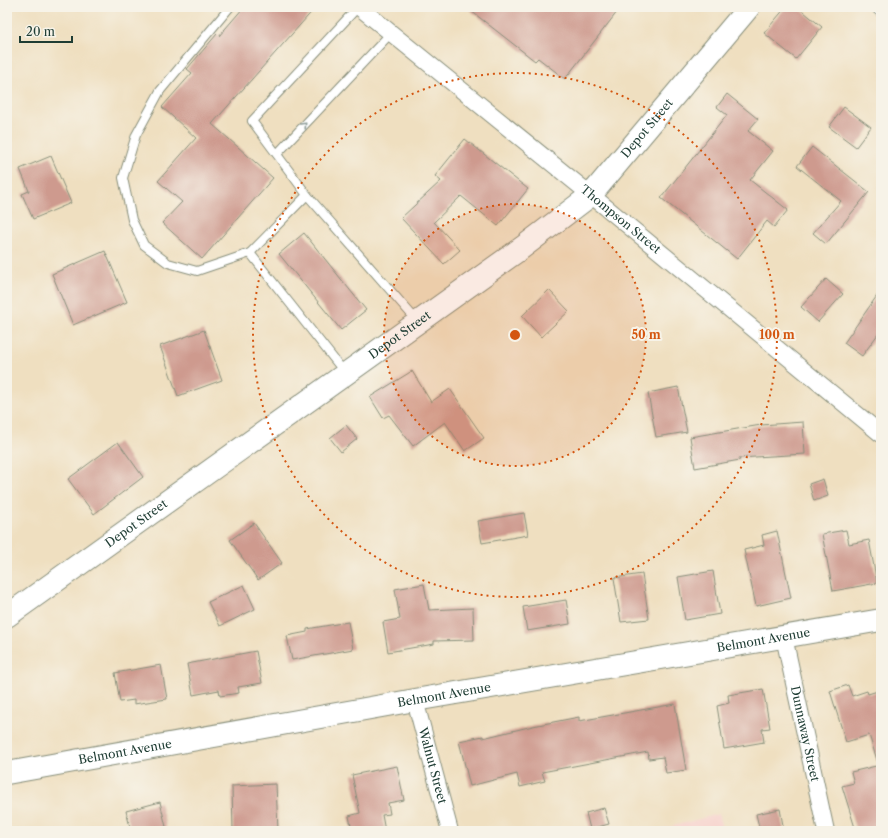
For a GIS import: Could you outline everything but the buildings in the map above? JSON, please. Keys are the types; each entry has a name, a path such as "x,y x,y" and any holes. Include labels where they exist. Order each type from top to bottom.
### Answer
{"main road":[{"name":"Depot Street","path":"7,616 524,247 591,195 749,7"},
{"name":"Belmont Avenue","path":"7,773 415,700 881,620"}],"street":[{"name":"Thompson Street","path":"358,7 591,195 881,434"},
{"name":"Dunnaway Street","path":"784,637 826,831"},
{"name":"Walnut Street","path":"415,700 450,831"}],"lane":[{"path":"230,7 160,91 136,135 123,178 132,220 144,245 168,263 197,271 250,253 307,195"},
{"path":"358,7 252,121 307,195 418,322"},
{"path":"277,154 391,33"},
{"path":"250,253 345,374"}],"shaded area":[{"path":"718,814 723,831 655,831"}]}
